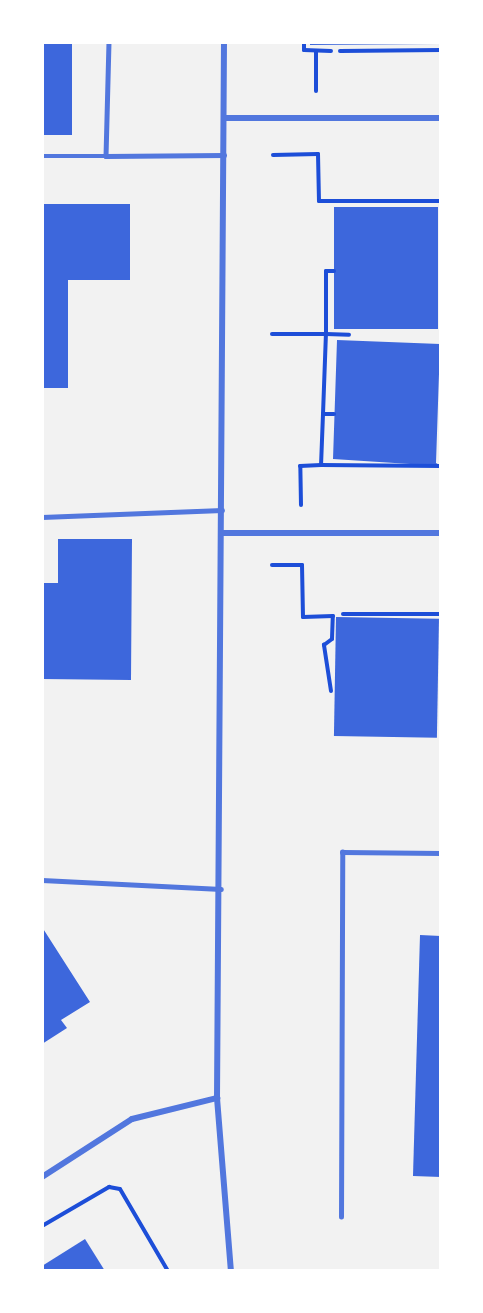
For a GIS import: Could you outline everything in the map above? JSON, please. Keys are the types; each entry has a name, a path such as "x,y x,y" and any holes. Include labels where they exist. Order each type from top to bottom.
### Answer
{"street":[{"path":"224,42 221,889 217,1098 231,1271"},
{"path":"224,118 441,118"},
{"path":"222,533 441,533"},
{"path":"42,1177 132,1119 217,1098"}],"lane":[{"path":"106,156 109,42"},
{"path":"42,156 224,155"},
{"path":"42,517 222,510"},
{"path":"341,1217 342,852 441,853"},
{"path":"42,880 221,889"}],"path":[{"path":"304,42 304,50 331,51"},
{"path":"340,51 441,50"},
{"path":"316,51 316,92"},
{"path":"273,155 318,154 319,201 441,201"},
{"path":"321,465 326,271 334,271"},
{"path":"272,334 349,335"},
{"path":"322,414 334,414"},
{"path":"302,506 300,466 441,466"},
{"path":"272,565 303,565 303,617 333,616 332,639 324,645 331,691"},
{"path":"343,615 441,614"},
{"path":"42,1226 109,1187 120,1189 168,1271"}],"building":[{"path":"42,42 72,42 72,135 42,135"},
{"path":"310,42 436,42 437,44 310,45"},
{"path":"42,204 130,204 130,280 68,280 68,388 42,388"},
{"path":"334,207 438,207 438,329 334,329"},
{"path":"337,340 440,344 436,463 441,466 333,459"},
{"path":"58,539 132,539 131,680 42,679 42,583 58,583"},
{"path":"336,617 439,619 437,738 334,736"},
{"path":"42,927 90,1002 61,1020 67,1028 42,1044"},
{"path":"420,935 441,936 441,1177 413,1176"},
{"path":"85,1239 105,1271 42,1271 42,1266"}]}
